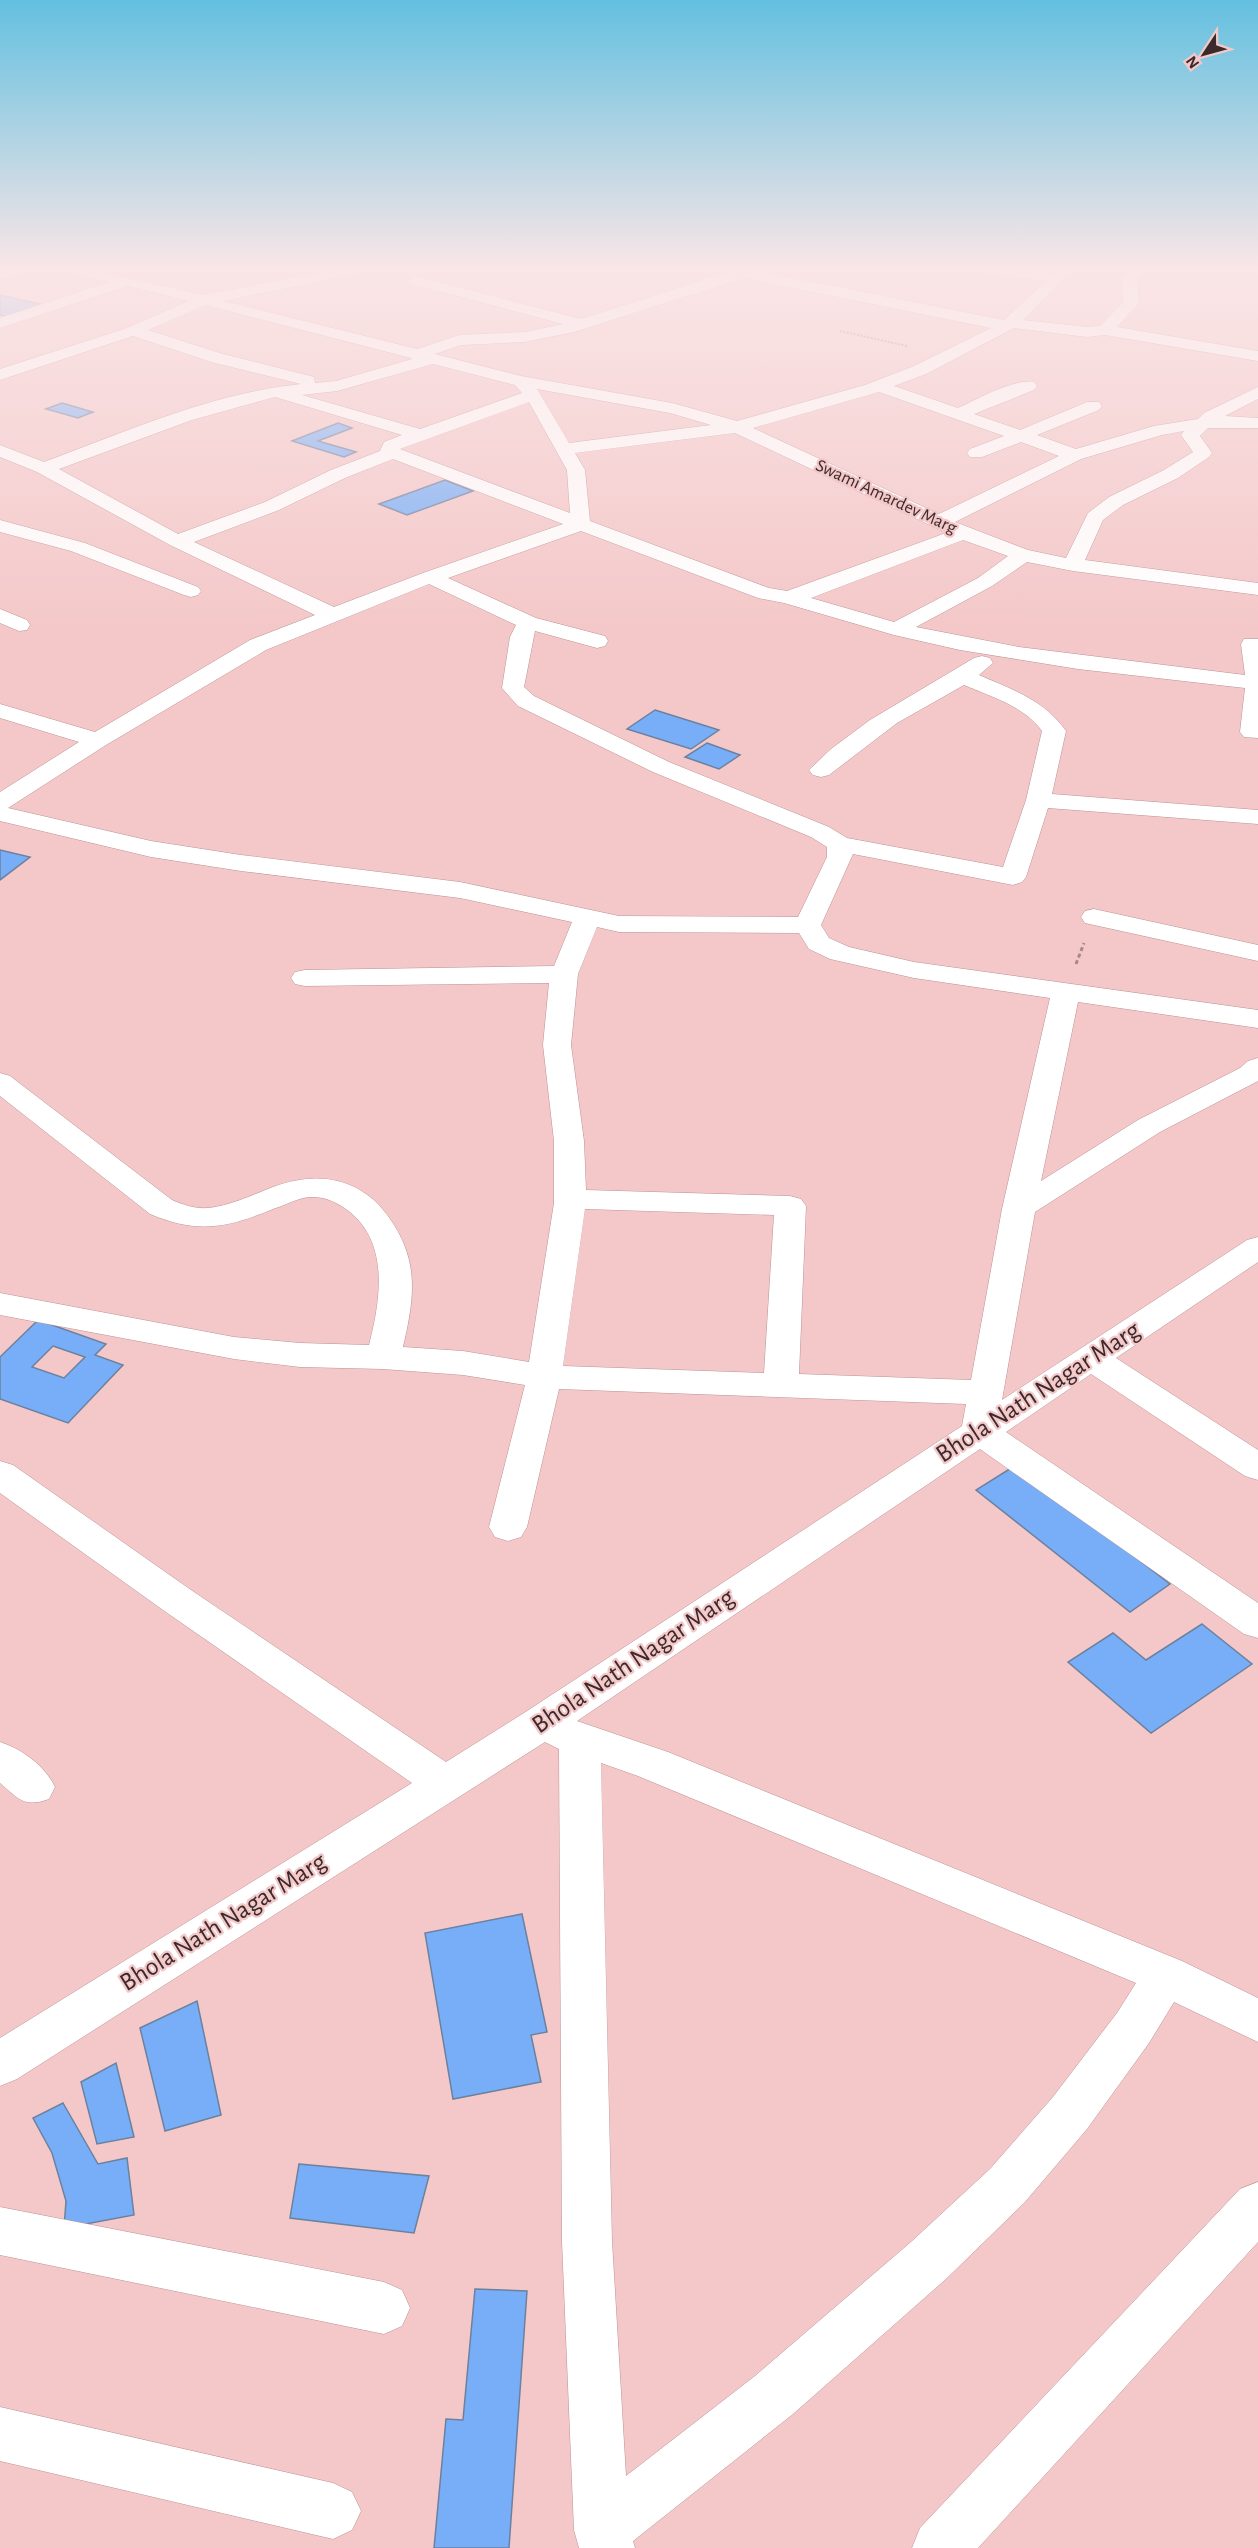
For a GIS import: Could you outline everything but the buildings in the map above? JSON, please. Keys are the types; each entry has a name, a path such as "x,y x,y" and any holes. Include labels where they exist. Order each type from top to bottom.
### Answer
{"street":[{"path":"44,468 186,416 275,392 328,387"},
{"name":"Swami Amardev Marg","path":"523,387 672,408 737,427 963,533 1023,555 1073,565 1258,589"},
{"path":"564,449 737,427 875,387"},
{"path":"880,387 957,416 1075,455"},
{"path":"957,416 993,398 1025,387"},
{"path":"391,453 390,446 527,388 576,470 581,524"},
{"path":"275,392 420,435"},
{"path":"1073,565 1095,517 1116,501 1172,474 1203,453 1190,435 1203,423 1258,392"},
{"path":"976,453 1021,437 1046,424 1093,406"},
{"path":"939,522 1075,455 1160,430 1220,421 1258,423"},
{"path":"0,450 44,468 177,541 335,616"},
{"path":"177,541 272,506 338,474 391,453 765,594 787,597 844,617 994,650 1257,683"},
{"path":"0,803 99,740 258,645 430,577 581,524"},
{"path":"0,526 78,547 191,591"},
{"path":"787,597 799,595 963,533"},
{"path":"897,629 985,582 1023,555"},
{"path":"430,577 528,622 597,641"},
{"path":"528,622 521,637 513,688 526,701 661,767 820,832 839,844 1013,877 1038,800 1054,731 1046,719 1033,708 964,677"},
{"path":"1252,644 1257,683 1255,719"},
{"path":"821,770 855,741 899,712 964,677 994,650"},
{"path":"0,711 99,740"},
{"path":"1038,800 1258,817"},
{"path":"0,814 151,849 241,863 460,890 619,924 808,925"},
{"path":"808,925 840,857 839,844"},
{"path":"1094,916 1258,953"},
{"path":"508,1527 545,1377 569,1199 569,1141 557,1045 564,974 586,918"},
{"path":"808,925 819,943 840,953 914,970 1258,1019"},
{"path":"305,978 564,974"},
{"path":"1066,992 1018,1209 979,1431 1258,1623"},
{"path":"1018,1209 1149,1126 1250,1074 1258,1067"},
{"path":"0,1082 161,1208 181,1217 204,1220 235,1213 286,1193 313,1187 335,1190 362,1206 380,1227 394,1257 397,1298 383,1357"},
{"path":"569,1199 790,1206 781,1385"},
{"name":"Bhola Nath Nagar Marg","path":"0,2064 444,1783 559,1732 979,1431 1258,1247"},
{"path":"0,1304 234,1348 300,1355 383,1357 463,1363 545,1377 986,1393"},
{"path":"1090,1357 1258,1467"},
{"path":"0,1474 215,1626 444,1783"},
{"path":"604,2539 559,1732 652,1764 1166,1975 1258,2021"},
{"path":"0,1759 34,1787"},
{"path":"604,2539 929,2260 1006,2186 1070,2113 1133,2028 1166,1975"},
{"path":"940,2548 1258,2206"},
{"path":"0,2231 384,2308"},
{"path":"0,2434 333,2511"}],"path":[{"path":"1066,992 1094,916"}]}
